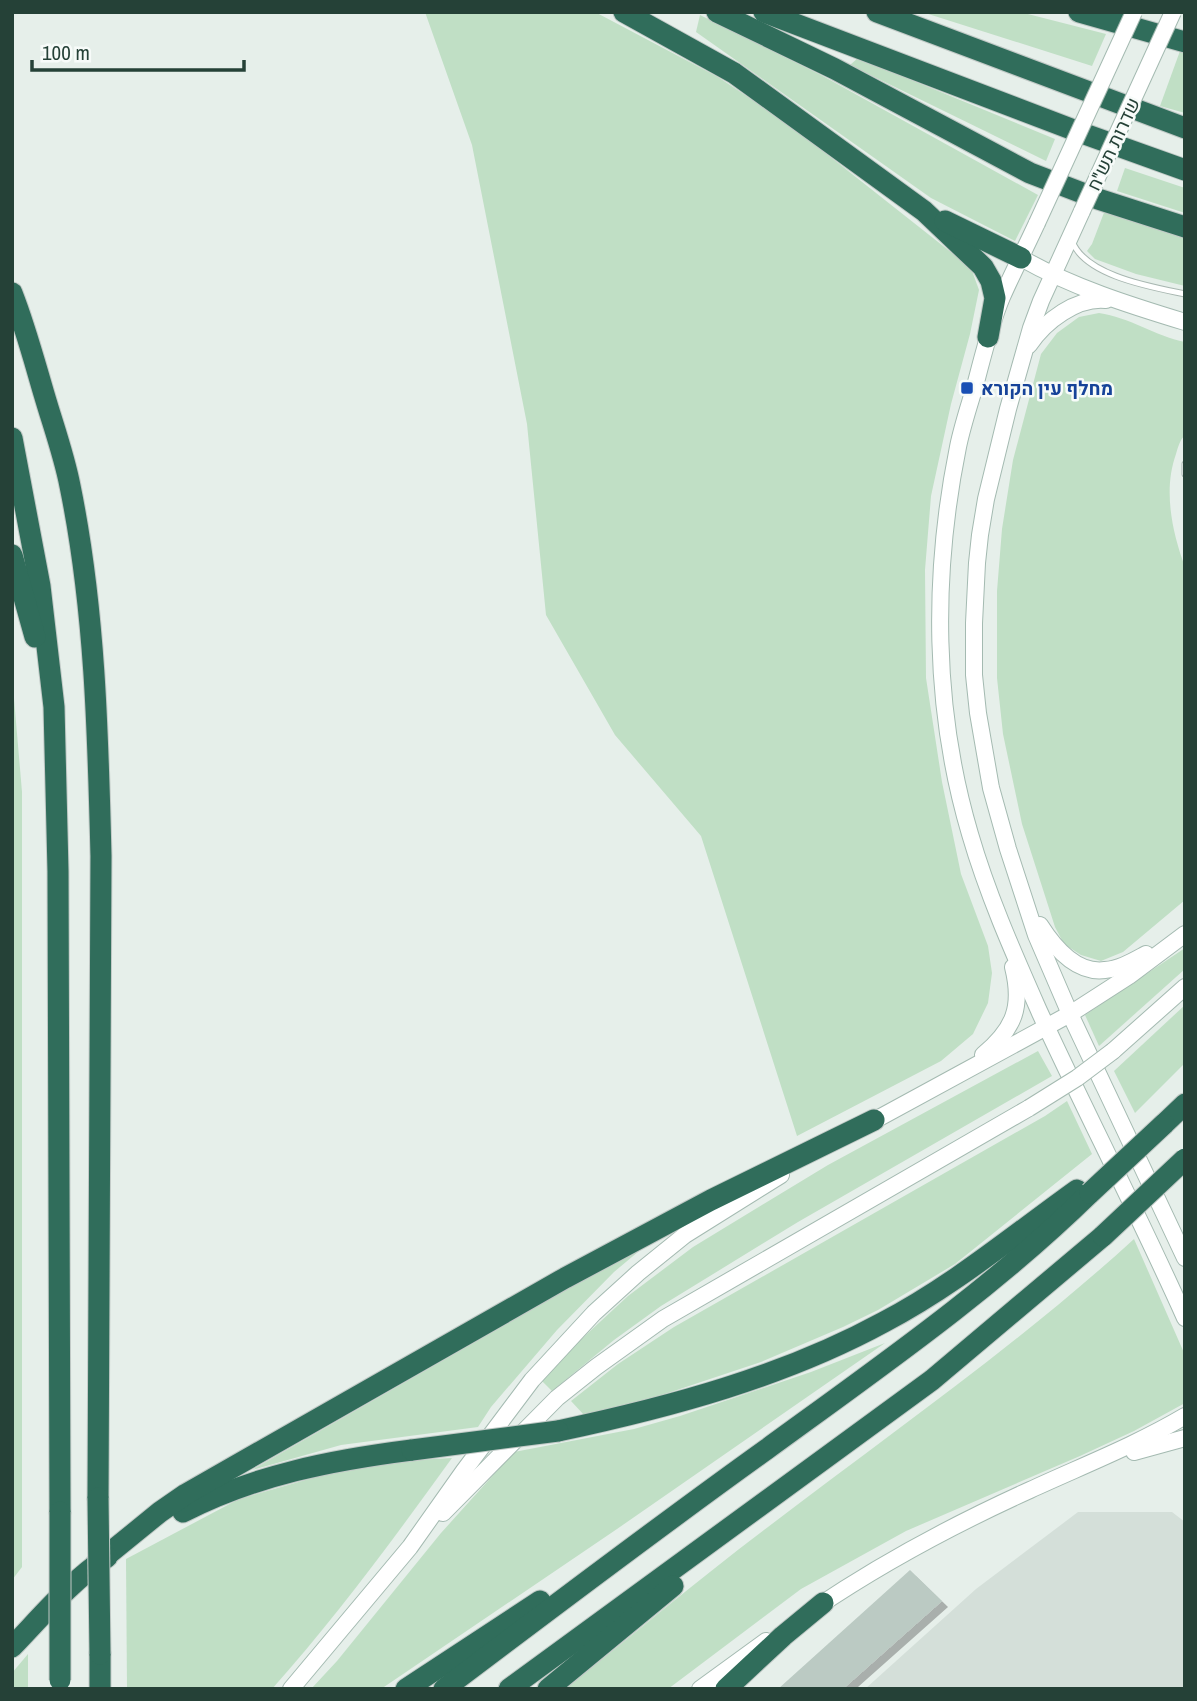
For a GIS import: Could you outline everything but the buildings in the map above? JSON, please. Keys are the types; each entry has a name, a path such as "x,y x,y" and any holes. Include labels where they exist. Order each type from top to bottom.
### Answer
{"highway":[{"path":"624,12 734,73 924,211 983,267 995,298 988,337"},
{"path":"717,12 835,69 1030,173 1098,199 1185,227"},
{"path":"764,12 1185,170"},
{"path":"877,12 1185,128"},
{"path":"1079,12 1185,42"},
{"path":"924,211 1021,258"},
{"path":"12,293 23,320 70,484 94,662 101,856 98,1498 100,1689"},
{"path":"12,438 40,586 54,707 58,885 60,1684"},
{"path":"12,555 54,707"},
{"path":"444,1689 674,1516 925,1334 1016,1260 1087,1189 1185,1104"},
{"path":"12,1647 52,1604 96,1564 186,1494 565,1278 711,1200 874,1120"},
{"path":"509,1689 932,1380 1103,1236 1185,1159"},
{"path":"96,1564 141,1534 180,1513 227,1491 281,1474 370,1455 558,1431 610,1420 768,1373 830,1349 884,1322 949,1283 1087,1189"},
{"path":"548,1689 886,1415"},
{"path":"406,1689 674,1516"},
{"path":"726,1689 823,1603"}],"main road":[{"name":"שדרות תש\"ח","path":"1003,931 957,787 948,742 941,665 941,593 950,494 958,446 1002,297 1134,12"},
{"name":"שדרות תש\"ח","path":"1024,900 990,788 974,676 974,623 980,535 986,499 1022,356 1041,301 1173,12"},
{"path":"1021,258 1052,276 1185,323"},
{"path":"1022,356 1047,325 1076,306 1088,300 1119,300"},
{"path":"1024,900 1049,940 1069,960 1095,971 1118,968 1185,933"},
{"path":"1024,900 1036,936 1070,1014 1185,1258"},
{"path":"1003,931 1185,1318"},
{"path":"965,1070 1004,1034 1013,1020 1017,1006 1015,976 1003,931"},
{"path":"410,1548 532,1380 608,1300 685,1235 874,1120 1047,1028 1129,976 1185,933"},
{"path":"291,1689 410,1548 557,1398 663,1319 1077,1078 1113,1051 1185,987"},
{"path":"700,1689 823,1603 923,1542 1148,1437 1185,1416"},
{"path":"1071,1471 1185,1438"}],"lane":[{"path":"1070,237 1080,255 1099,269 1149,286 1185,294"},
{"path":"1185,464 1185,474"}],"shaded area":[{"path":"1078,1512 1172,1512 1185,1522 1185,1689 865,1689 976,1589"}],"green space":[{"path":"425,12 595,12 718,77 790,125 971,268 979,290 931,496 925,570 926,678 942,782 961,874 988,946 992,973 988,1003 973,1034 941,1061 797,1136 701,836 615,735 546,615 527,424 472,145"},
{"path":"922,12 1020,12 1106,34 1092,66"},
{"path":"700,15 821,75 1038,195 1015,241 931,198 696,32"},
{"path":"1180,51 1185,53 1185,113 1160,106"},
{"path":"858,58 1055,139 1046,161 850,65"},
{"path":"1125,168 1185,188 1185,213 1117,191"},
{"path":"1105,210 1185,238 1185,286 1136,274 1095,259 1087,251"},
{"path":"1099,313 1121,318 1163,336 1185,342 1185,435 1179,444 1172,468 1170,496 1176,540 1185,567 1185,900 1123,952 1101,961 1081,955 1064,944 1055,927 1022,824 1003,734 997,678 997,591 1002,529 1013,460 1041,354 1057,333 1079,317"},
{"path":"12,675 22,792 22,1567 12,1580"},
{"path":"1185,948 1185,969 1099,1046 1085,1015"},
{"path":"1185,1005 1185,1063 1135,1113 1114,1071"},
{"path":"1038,1051 1052,1076 798,1222 661,1306 552,1391 542,1381 575,1345 628,1296 693,1247 828,1165"},
{"path":"1067,1101 1092,1154 955,1264 878,1310 761,1362 650,1399 584,1415 571,1401 618,1364 674,1327"},
{"path":"1134,1239 1185,1355 1185,1403 1080,1456 906,1531 801,1589 668,1689 565,1689 742,1547 1046,1315"},
{"path":"651,1241 614,1272 557,1330 491,1407 478,1427 341,1445 252,1470"},
{"path":"885,1343 381,1689 311,1689 441,1533 514,1452 634,1429 680,1416 811,1372"},
{"path":"452,1458 342,1605 272,1689 127,1689 126,1559 239,1499 379,1462"},
{"path":"28,1654 28,1689 12,1689 12,1673"}],"place":[{"name":"מחלף עין הקורא","path":"967,388"}]}
